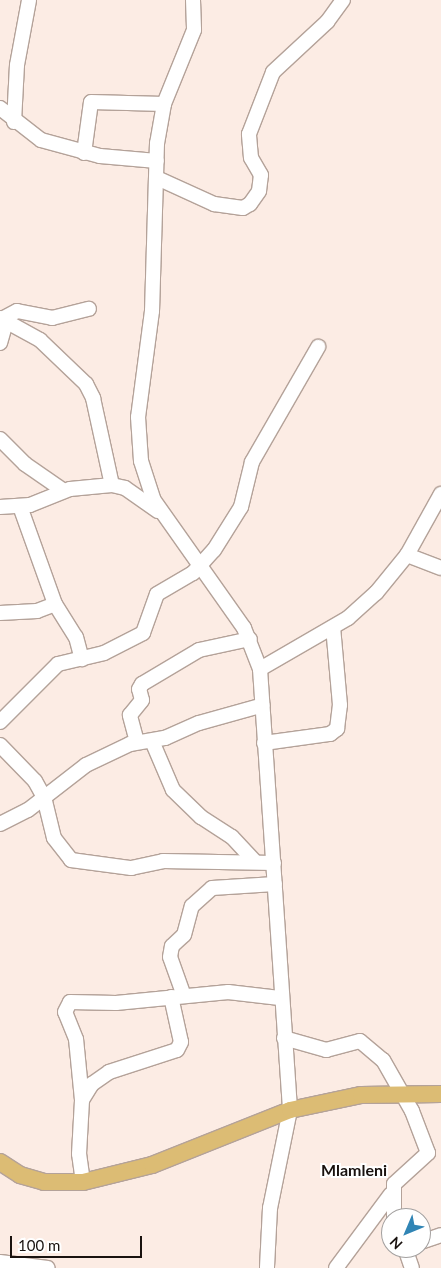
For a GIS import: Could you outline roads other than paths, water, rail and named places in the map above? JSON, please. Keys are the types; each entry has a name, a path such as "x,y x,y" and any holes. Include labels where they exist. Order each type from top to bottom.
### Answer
{"main road":[{"path":"0,1162 20,1175 44,1182 83,1182 152,1165 290,1110 361,1095 402,1092 441,1094"}],"street":[{"path":"14,122 17,65 29,0"},
{"path":"193,0 194,30 164,104 156,161 152,311 138,417 141,461 161,513 201,564 250,639 260,669 274,863 280,998 290,1110 270,1208 267,1268"},
{"path":"157,178 214,204 243,208 250,204 259,191 261,174 251,158 249,134 272,72 327,22 343,0"},
{"path":"84,153 91,102 164,104"},
{"path":"0,108 14,122 41,140 84,153 156,161"},
{"path":"0,343 3,320 17,311 52,318 89,310"},
{"path":"3,320 40,340 86,384 93,398 112,485"},
{"path":"0,722 58,664 104,654 143,633 158,594 193,573 235,520 252,462 318,347"},
{"path":"0,439 25,464 64,491"},
{"path":"0,507 20,506 64,491 112,485 125,488 161,513"},
{"path":"260,669 333,627 376,594 436,514 441,494"},
{"path":"20,506 55,604 76,636 82,659"},
{"path":"407,555 441,568"},
{"path":"0,613 37,611 55,604"},
{"path":"264,743 330,734 337,729 340,705 333,627"},
{"path":"137,742 130,715 142,700 139,689 142,684 199,650 250,639"},
{"path":"0,824 44,797 86,766 137,742 152,741 263,705"},
{"path":"152,741 173,790 201,817 232,837 255,862"},
{"path":"0,746 30,775 44,797 54,838 71,860 131,868 163,861 274,863"},
{"path":"82,1100 92,1084 109,1072 177,1050 180,1042 177,997 170,957 172,946 184,935 192,906 212,888 275,884"},
{"path":"83,1182 79,1154 82,1100 76,1039 67,1018 66,1004 228,992 280,998"},
{"path":"284,1038 326,1050 360,1041 384,1060 402,1092 428,1153 394,1184 391,1194 336,1268"},
{"path":"391,1194 393,1208"},
{"path":"0,1262 48,1268"}],"district":[{"name":"Mlamleni","path":"354,1170"}]}
